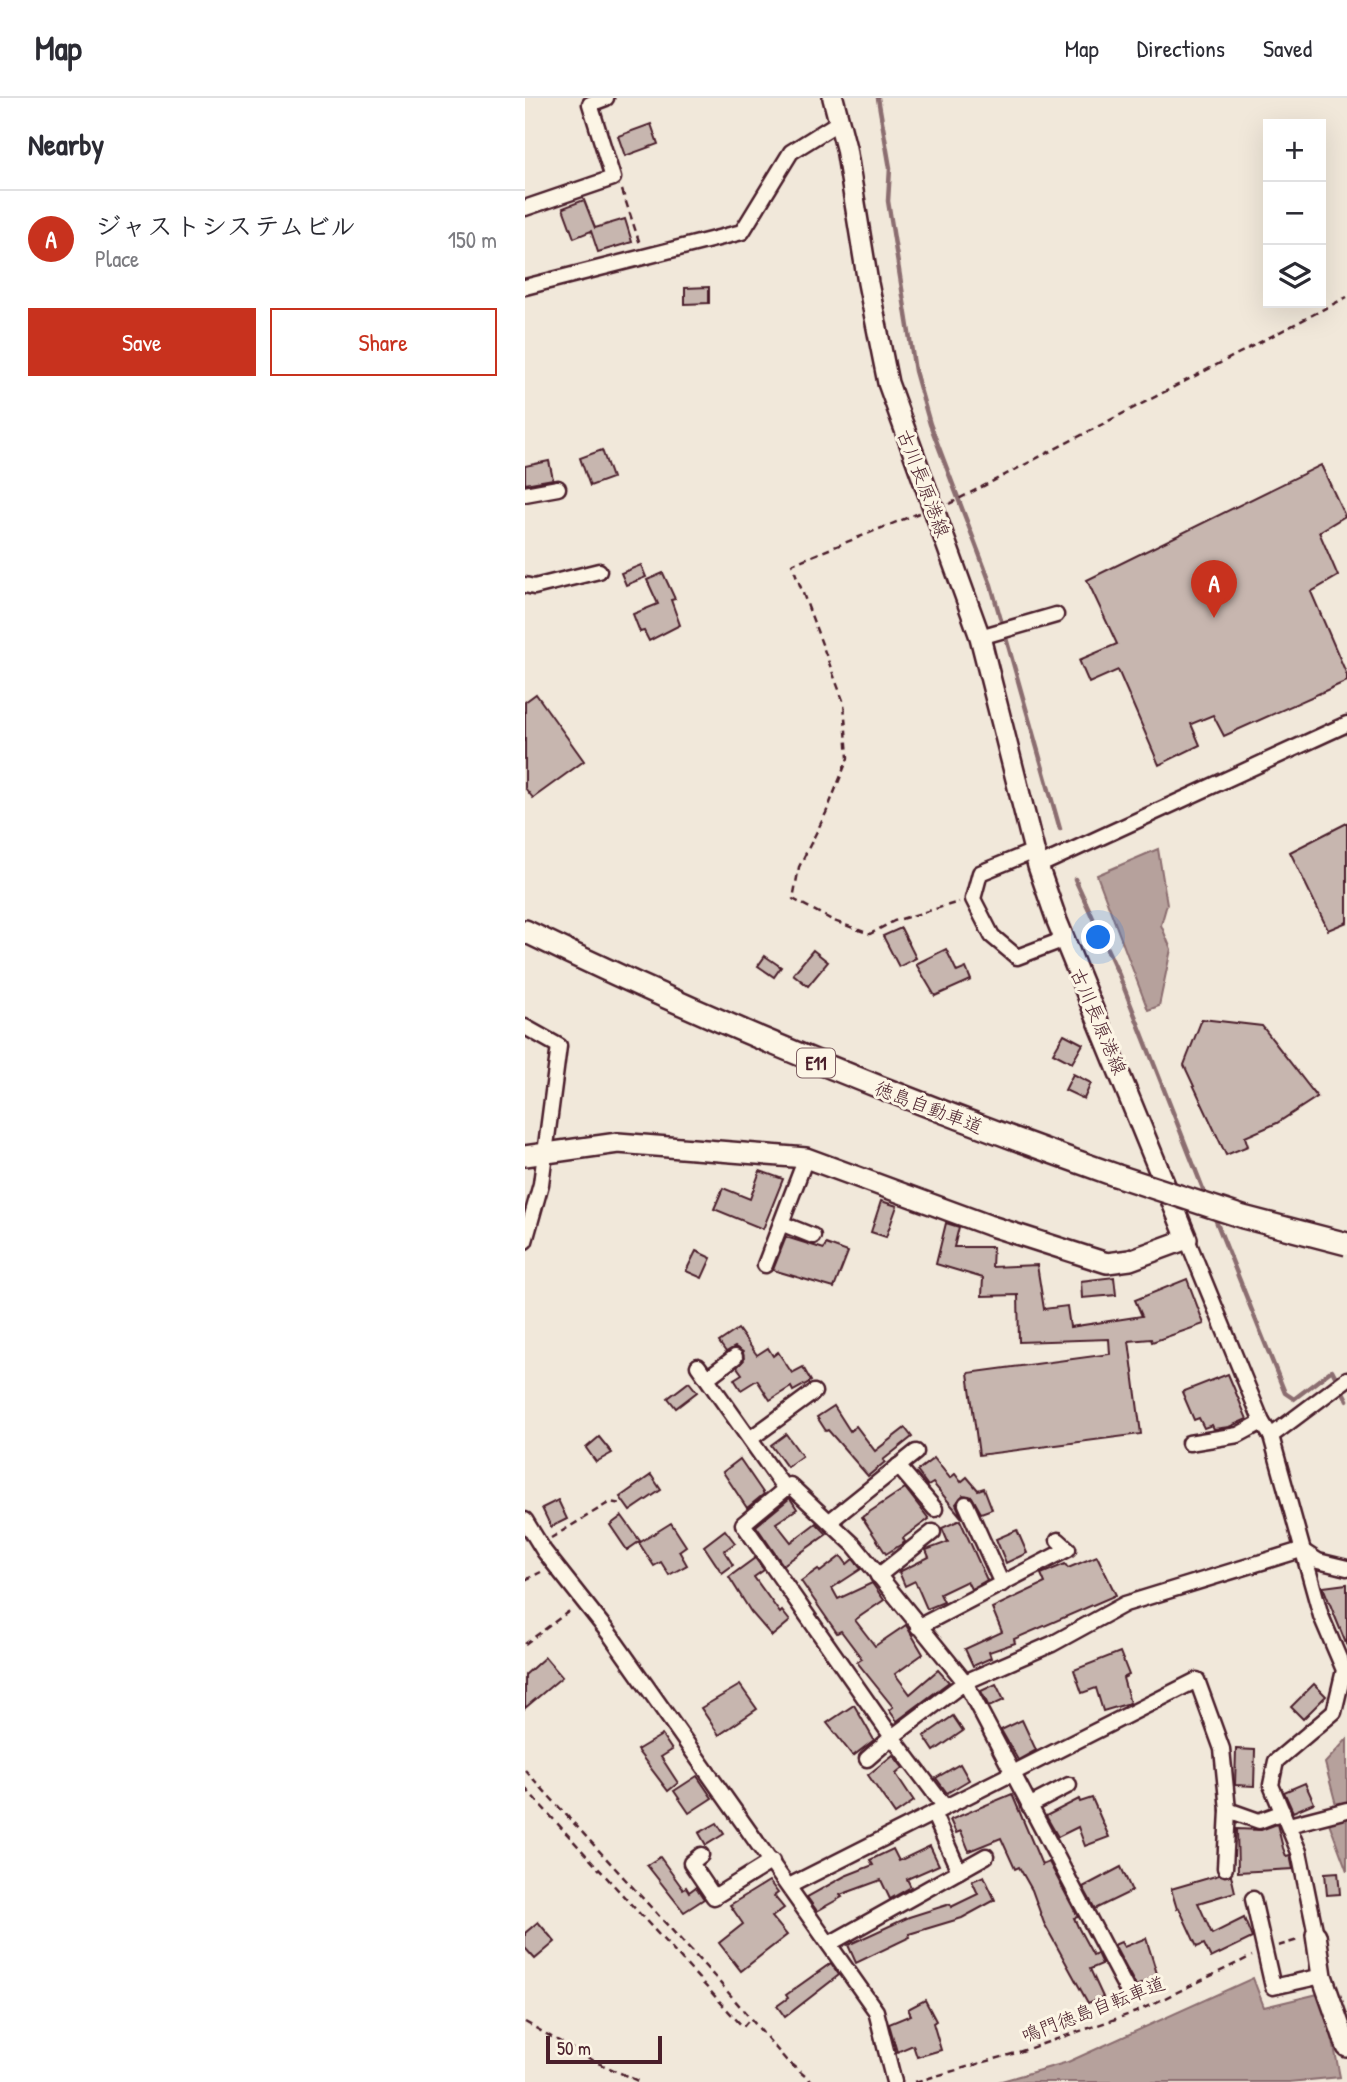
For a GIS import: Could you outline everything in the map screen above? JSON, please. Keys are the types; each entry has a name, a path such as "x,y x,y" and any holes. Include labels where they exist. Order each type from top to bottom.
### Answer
{"highway":[{"name":"徳島自動車道","path":"525,932 647,991 805,1059 960,1121 1243,1217 1347,1244"}],"main road":[{"name":"古川長原港線","path":"834,98 888,383 909,449 987,635 1036,859 1065,939 1187,1239"},
{"path":"525,1156 618,1143 649,1143 806,1158 988,1225 1107,1263 1130,1260 1187,1239"},
{"path":"1315,1936 1322,1976 1347,2047"}],"street":[{"path":"525,208 613,178 590,104 606,98"},
{"path":"525,287 742,232 791,152 839,122"},
{"path":"525,494 558,488"},
{"path":"525,585 534,587 599,571"},
{"path":"987,635 1056,615"},
{"path":"1065,939 1017,957 992,936 973,899 979,873 1036,859 1347,724"},
{"path":"525,1027 559,1046 546,1152 538,1195 525,1239"},
{"path":"765,1265 783,1224 806,1158"},
{"path":"783,1224 813,1236"},
{"path":"1187,1239 1262,1422 1272,1436 1321,1616 1344,1670 1334,1712 1276,1761 1271,1785 1299,1852 1315,1936"},
{"path":"734,1357 702,1372 785,1489"},
{"path":"1272,1436 1346,1380"},
{"path":"750,1439 814,1392"},
{"path":"1189,1443 1238,1435 1262,1422"},
{"path":"830,1521 916,1452"},
{"path":"898,1466 935,1509"},
{"path":"959,1871 939,1810 892,1737 743,1524 790,1485 830,1521 965,1682 1129,1994"},
{"path":"965,1504 1002,1584"},
{"path":"525,1520 540,1545 772,1861 876,2011 894,2082"},
{"path":"878,1576 933,1532"},
{"path":"918,1627 1068,1549 1058,1540"},
{"path":"1301,1550 1318,1562 1347,1568"},
{"path":"867,1759 965,1682 1052,1644 1125,1604 1301,1550"},
{"path":"789,1885 1197,1680 1222,1749 1228,1810 1225,1868"},
{"path":"1029,1806 1069,1785"},
{"path":"1228,1810 1259,1821 1325,1815 1347,1810"},
{"path":"829,1944 986,1856"},
{"path":"690,1862 714,1897 772,1861"},
{"path":"1253,1899 1273,1987 1322,1976"}],"path":[{"path":"613,178 620,181 644,257"},
{"path":"954,502 1347,298"},
{"path":"934,507 792,564 844,703 848,758 799,867 793,899 834,921 870,934 894,921 973,899"},
{"path":"540,1545 610,1502 621,1504"},
{"path":"525,1580 556,1566"},
{"path":"525,1644 583,1601"},
{"path":"525,1770 786,2060 812,2082"},
{"path":"525,1788 743,2027 750,2019"},
{"name":"鳴門徳島自転車道","path":"915,2082 1016,2053 1136,2011 1263,1950 1315,1936"},
{"path":"525,2022 596,2062 640,2082"}],"shaded area":[{"path":"1158,849 1167,904 1161,925 1171,949 1159,1006 1148,1010 1097,875"},
{"path":"1347,1739 1347,1871 1328,1820 1339,1816 1325,1763"},
{"path":"1253,1978 1264,2007 1318,1994 1331,2031 1340,2077 1289,2082 998,2082 1068,2062"}],"building":[{"path":"651,124 658,144 625,156 618,136"},
{"path":"584,200 595,228 625,219 632,242 598,252 591,231 574,238 563,208"},
{"path":"709,287 709,303 685,304 685,288"},
{"path":"602,450 612,478 590,486 580,458"},
{"path":"549,461 553,479 525,484 525,466"},
{"path":"1321,465 1345,516 1319,532 1338,576 1311,592 1347,675 1347,681 1224,736 1213,715 1191,724 1200,745 1159,765 1118,670 1089,683 1079,660 1117,644 1087,580"},
{"path":"641,565 646,577 626,585 621,573"},
{"path":"663,573 675,599 671,600 680,625 649,641 644,631 640,632 633,614 658,604 647,580"},
{"path":"536,694 584,761 533,798 525,788 525,702"},
{"path":"1347,823 1347,922 1328,930 1290,852"},
{"path":"901,928 916,958 899,967 883,936"},
{"path":"946,949 957,972 966,968 971,980 935,996 916,964"},
{"path":"813,950 828,962 808,986 793,974"},
{"path":"765,956 781,967 774,977 758,966"},
{"path":"1202,1019 1262,1026 1317,1097 1277,1123 1245,1137 1248,1146 1226,1155 1184,1065"},
{"path":"1064,1034 1083,1044 1072,1063 1053,1053"},
{"path":"1073,1074 1091,1083 1084,1099 1065,1090"},
{"path":"760,1171 783,1179 763,1229 714,1209 723,1188 750,1199"},
{"path":"881,1201 897,1206 886,1237 871,1232"},
{"path":"946,1223 959,1227 954,1247 993,1247 992,1267 1037,1265 1044,1309 1067,1306 1070,1327 1142,1316 1135,1300 1187,1279 1204,1324 1152,1342 1151,1339 1129,1341 1141,1434 979,1455 968,1373 1110,1354 1109,1339 1019,1342 1018,1295 982,1296 983,1278 936,1264"},
{"path":"786,1237 824,1249 826,1244 848,1252 834,1288 773,1270"},
{"path":"696,1251 711,1258 702,1278 686,1271"},
{"path":"1114,1277 1116,1295 1082,1298 1081,1281"},
{"path":"738,1329 757,1355 768,1348 773,1356 778,1352 792,1373 803,1367 811,1381 793,1391 791,1387 770,1400 757,1380 741,1390 734,1379 742,1374 737,1367 744,1360 743,1352 735,1347 726,1352 719,1342"},
{"path":"1228,1374 1247,1419 1229,1427 1214,1429 1212,1425 1204,1428 1199,1418 1194,1420 1182,1392"},
{"path":"689,1382 697,1392 676,1408 668,1398"},
{"path":"834,1406 850,1431 856,1426 875,1451 905,1428 912,1437 868,1476 828,1430 826,1431 817,1417"},
{"path":"786,1434 802,1456 787,1467 771,1445"},
{"path":"599,1437 612,1453 596,1462 586,1448"},
{"path":"934,1458 950,1478 955,1474 961,1482 967,1477 978,1490 984,1488 992,1509 981,1513 972,1497 963,1495 956,1504 962,1518 933,1483 928,1486 917,1471"},
{"path":"740,1459 764,1494 747,1508 723,1472"},
{"path":"651,1475 661,1490 630,1511 620,1497"},
{"path":"905,1488 929,1519 903,1538 905,1542 886,1554 862,1517"},
{"path":"790,1498 797,1509 776,1523 791,1542 816,1523 827,1534 783,1565 756,1526"},
{"path":"558,1500 567,1519 551,1527 542,1508"},
{"path":"622,1516 640,1541 627,1550 610,1525"},
{"path":"960,1520 987,1580 971,1589 967,1581 940,1594 944,1602 927,1609 915,1581 905,1586 899,1572 929,1557 926,1550 948,1542 942,1528"},
{"path":"671,1523 686,1546 679,1551 687,1565 669,1575 661,1562 654,1566 639,1543"},
{"path":"725,1530 735,1543 724,1551 733,1565 722,1573 704,1546"},
{"path":"1017,1530 1027,1553 1006,1563 996,1539"},
{"path":"841,1556 847,1564 853,1559 861,1569 832,1588 838,1599 872,1583 884,1600 855,1620 875,1646 906,1625 923,1654 895,1674 910,1694 938,1670 949,1682 897,1721 889,1710 893,1707 857,1662 862,1659 841,1631 837,1633 801,1581 818,1569 820,1572"},
{"path":"1097,1556 1116,1595 1014,1639 1015,1643 989,1652 991,1658 973,1666 965,1649 1002,1632 992,1608 1045,1583 1041,1574 1065,1564 1068,1568"},
{"path":"755,1558 764,1570 754,1577 780,1613 782,1611 790,1621 772,1636 751,1612 729,1577"},
{"path":"1347,1584 1347,1646 1323,1587"},
{"path":"1120,1652 1129,1675 1123,1678 1130,1703 1103,1711 1096,1688 1082,1693 1074,1670"},
{"path":"545,1657 562,1677 525,1708 525,1675"},
{"path":"996,1684 1004,1700 989,1707 981,1691"},
{"path":"1314,1684 1326,1696 1303,1719 1291,1707"},
{"path":"740,1685 757,1709 719,1735 701,1708"},
{"path":"854,1705 874,1740 853,1756 827,1723"},
{"path":"953,1716 963,1731 934,1751 924,1736"},
{"path":"1022,1720 1036,1750 1018,1760 1001,1730"},
{"path":"662,1735 672,1750 661,1757 678,1783 668,1791 637,1750"},
{"path":"1236,1749 1255,1750 1254,1786 1235,1785"},
{"path":"893,1755 903,1768 896,1774 914,1801 895,1814 868,1775"},
{"path":"960,1764 969,1780 947,1793 936,1778"},
{"path":"697,1776 712,1798 689,1813 674,1791"},
{"path":"1305,1783 1314,1803 1293,1812 1284,1792"},
{"path":"1012,1794 1042,1865 1049,1862 1078,1917 1074,1918 1079,1929 1093,1955 1097,1953 1102,1964 1090,1969 1103,1997 1088,2003 1044,1923 1032,1890 1019,1867 1015,1869 1001,1838 969,1851 961,1831 956,1833 950,1820"},
{"path":"1092,1798 1109,1837 1085,1846 1078,1827 1058,1837 1046,1816 1079,1799 1080,1802"},
{"path":"717,1823 724,1834 706,1845 699,1833"},
{"path":"1277,1824 1283,1848 1286,1856 1290,1855 1293,1869 1238,1872 1237,1829 1261,1830"},
{"path":"930,1846 939,1865 907,1879 911,1887 890,1899 881,1880 840,1895 842,1897 817,1911 807,1897 845,1876 873,1865 870,1860 893,1849 899,1861"},
{"path":"660,1857 683,1889 686,1887 689,1892 696,1887 704,1899 684,1912 647,1865"},
{"path":"1121,1867 1132,1891 1095,1909 1083,1887"},
{"path":"1338,1872 1340,1894 1327,1895 1325,1873"},
{"path":"1219,1875 1231,1875 1235,1892 1198,1903 1212,1934 1244,1918 1252,1938 1211,1958 1204,1944 1197,1947 1179,1908 1177,1909 1171,1889"},
{"path":"984,1876 995,1900 962,1918 909,1934 910,1937 856,1963 848,1945 909,1917 950,1904 951,1907 978,1894 972,1881"},
{"path":"769,1881 778,1893 774,1896 784,1908 772,1917 787,1935 741,1971 719,1943 743,1924 730,1905"},
{"path":"538,1922 555,1942 535,1959 525,1948 525,1933"},
{"path":"1146,1938 1158,1977 1136,1986 1114,1945 1121,1942 1124,1947"},
{"path":"831,1963 839,1975 785,2017 777,2006 788,1998 786,1995"},
{"path":"925,2000 936,2021 933,2023 941,2050 917,2057 913,2045 897,2052 889,2024 911,2015 908,2009"}],"waterway":[{"path":"878,98 890,168 888,201 915,371 930,424 991,585 1060,829"},
{"path":"1075,879 1119,975 1207,1199"},
{"path":"1214,1216 1285,1393 1294,1399 1332,1370 1347,1400"}],"place":[{"name":"ジャストシステムビル","path":"1214,618"}]}
